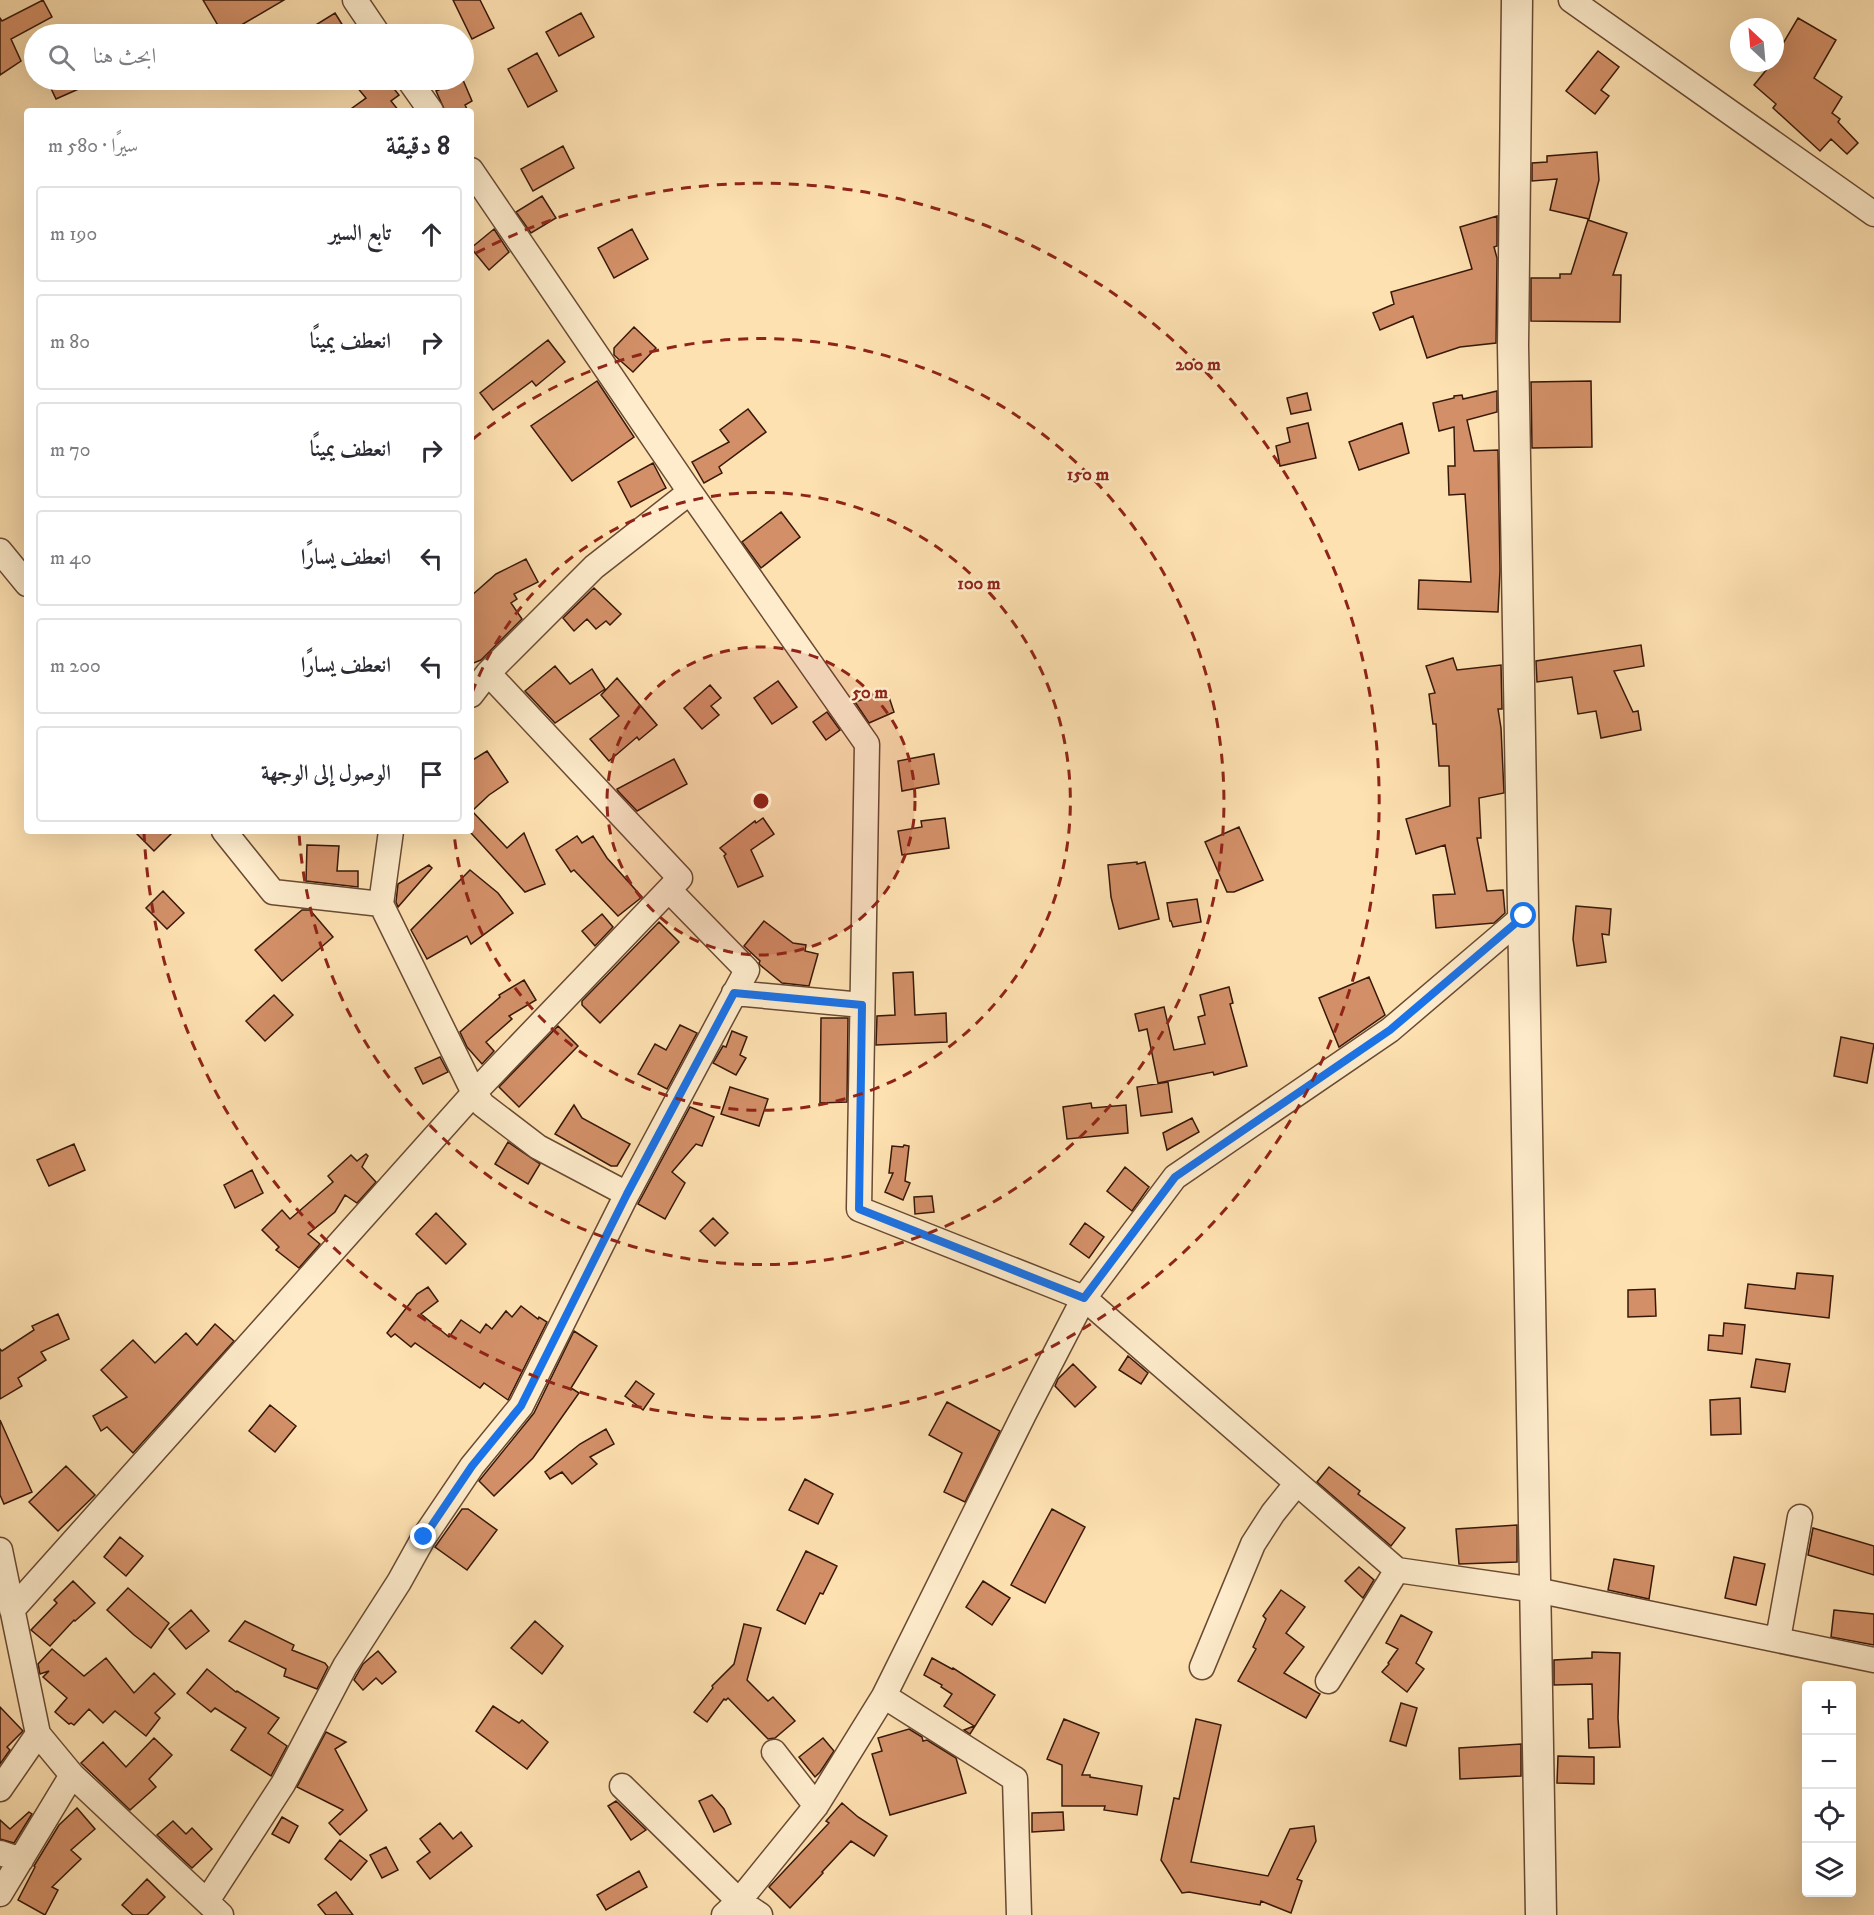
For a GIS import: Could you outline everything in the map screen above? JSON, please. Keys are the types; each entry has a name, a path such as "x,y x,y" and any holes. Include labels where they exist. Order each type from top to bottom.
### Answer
{"street":[{"path":"355,0 371,24"},
{"path":"1517,0 1513,346 1541,1915"},
{"path":"1571,0 1874,214"},
{"path":"416,90 428,108"},
{"path":"474,174 690,492 867,744 859,1209 1084,1298 1397,1570 1536,1590 1874,1660"},
{"path":"474,691 488,673 594,567 690,492"},
{"path":"0,551 24,580"},
{"path":"12,1610 474,1093 680,878 488,673"},
{"path":"226,834 273,892 381,904"},
{"path":"391,834 381,904 474,1093 483,1105 538,1147 627,1194"},
{"path":"0,1550 38,1734 72,1774 214,1908 345,1666 399,1582 424,1537 472,1466 521,1406 627,1194 747,970 669,890"},
{"path":"732,1908 816,1806 884,1696 1018,1424 1084,1298 1175,1177 1390,1030 1524,916"},
{"path":"734,993 862,1005"},
{"path":"1202,1667 1253,1544 1273,1513 1297,1483"},
{"path":"1778,1639 1800,1518"},
{"path":"1328,1681 1397,1570"},
{"path":"884,1696 1015,1779 1019,1915"},
{"path":"1,1786 38,1734"},
{"path":"774,1752 816,1806"},
{"path":"0,1894 10,1856 72,1774"},
{"path":"622,1786 732,1908 760,1915"}],"building":[{"path":"43,0 52,17 39,24 24,24 24,32 11,39 21,61 0,75 0,18 2,21"},
{"path":"203,0 284,0 243,24 217,24"},
{"path":"453,0 480,0 494,28 474,38 474,24 465,24"},
{"path":"335,13 342,24 317,24"},
{"path":"581,13 594,37 559,56 546,32"},
{"path":"1798,18 1836,40 1814,78 1842,97 1832,113 1840,119 1838,122 1858,143 1847,154 1831,139 1820,151 1773,108 1776,104 1754,85 1765,72 1784,72 1784,42"},
{"path":"1598,51 1619,67 1601,90 1609,96 1595,114 1566,91"},
{"path":"537,53 557,91 528,107 508,69"},
{"path":"52,90 76,90 56,99"},
{"path":"359,90 395,90 399,95 391,101 397,108 352,108 366,98"},
{"path":"467,90 472,101 465,105 466,108 444,108 436,91"},
{"path":"563,146 574,168 533,191 521,169"},
{"path":"1597,152 1599,180 1589,219 1550,210 1557,179 1532,181 1532,163 1547,162 1547,156"},
{"path":"542,196 556,218 531,233 516,212"},
{"path":"1497,216 1497,246 1494,247 1497,258 1496,343 1460,347 1427,358 1413,316 1380,330 1373,313 1394,304 1391,292 1472,269 1460,227"},
{"path":"1588,220 1627,233 1613,275 1621,275 1620,322 1531,321 1531,278 1560,278 1560,274 1571,274"},
{"path":"494,229 509,252 489,270 474,252 474,246"},
{"path":"632,229 648,259 614,278 598,248"},
{"path":"634,327 656,348 633,372 614,355 614,348"},
{"path":"548,340 565,362 536,386 532,381 493,410 480,393"},
{"path":"597,381 634,437 572,481 531,426"},
{"path":"1591,381 1592,447 1532,448 1531,382"},
{"path":"1497,391 1497,412 1467,420 1474,451 1498,450 1500,570 1498,612 1418,609 1419,580 1471,582 1465,494 1449,495 1448,466 1455,466 1454,427 1439,431 1433,403 1454,398 1454,396 1462,395 1463,399"},
{"path":"1307,393 1311,410 1291,414 1287,398"},
{"path":"748,409 766,432 719,467 722,473 704,483 692,462 729,442 720,430"},
{"path":"1308,423 1316,458 1280,466 1276,446 1290,442 1287,428"},
{"path":"1402,423 1409,453 1359,470 1349,442"},
{"path":"653,463 666,488 631,507 618,482"},
{"path":"781,512 800,537 761,568 742,542"},
{"path":"526,559 538,582 514,594 517,599 511,603 522,619 481,660 474,663 474,593 496,574"},
{"path":"594,588 621,614 610,625 606,621 596,629 587,619 574,631 563,618"},
{"path":"1641,645 1644,666 1614,671 1633,712 1638,711 1641,730 1601,738 1596,711 1578,714 1572,677 1537,682 1536,661"},
{"path":"1453,658 1457,670 1501,665 1502,709 1498,709 1504,793 1479,798 1481,838 1477,838 1487,891 1503,890 1505,913 1494,923 1436,928 1433,895 1455,894 1445,845 1416,854 1406,819 1450,806 1449,766 1439,766 1436,724 1433,724 1429,694 1435,693 1426,666"},
{"path":"555,666 570,684 592,669 605,689 555,723 525,691"},
{"path":"617,678 657,725 639,740 637,737 609,761 590,739 619,716 601,695"},
{"path":"778,681 797,707 772,724 754,698"},
{"path":"710,685 721,698 711,706 719,715 702,729 684,708"},
{"path":"887,691 894,712 869,723 855,702"},
{"path":"827,712 840,730 826,740 813,722"},
{"path":"487,751 508,782 474,809 474,759"},
{"path":"934,754 939,784 902,791 898,761"},
{"path":"674,759 687,784 637,811 618,791 617,789"},
{"path":"474,813 507,848 524,833 545,884 525,892 472,834 474,834"},
{"path":"763,818 774,834 751,850 763,876 738,887 724,856 726,854 720,848 755,821 756,823"},
{"path":"945,818 949,848 902,855 898,831 922,827 921,821"},
{"path":"1239,827 1263,880 1234,892 1227,892 1205,842"},
{"path":"137,834 171,834 154,851"},
{"path":"577,836 582,843 593,836 607,858 642,897 618,916 574,870 571,872 556,850"},
{"path":"307,845 339,846 337,871 358,871 358,887 306,881"},
{"path":"1137,862 1137,864 1145,862 1159,919 1119,929 1111,897 1108,865"},
{"path":"429,865 432,868 398,907 396,902 398,884"},
{"path":"470,870 498,893 513,913 471,944 467,936 427,959 411,930"},
{"path":"163,891 184,913 167,929 146,908"},
{"path":"1197,899 1201,922 1173,927 1167,903"},
{"path":"1576,906 1611,909 1609,935 1602,934 1606,962 1577,966 1573,939"},
{"path":"302,910 310,910 333,937 282,981 255,950"},
{"path":"602,914 613,927 595,946 582,931"},
{"path":"764,921 793,943 806,945 805,951 818,954 809,986 782,983 760,965 760,961 744,946"},
{"path":"659,922 679,942 600,1023 582,1005 582,1001"},
{"path":"913,972 915,1015 946,1013 947,1042 876,1045 877,1016 895,1015 893,973"},
{"path":"1369,977 1385,1015 1339,1047 1319,998"},
{"path":"524,980 536,1000 509,1016 512,1019 486,1042 494,1051 482,1064 467,1047 460,1032 500,997 499,995"},
{"path":"1229,987 1233,1003 1230,1004 1247,1066 1214,1075 1213,1072 1158,1083 1147,1029 1139,1031 1135,1014 1164,1007 1174,1050 1205,1044 1198,1017 1205,1015 1200,995"},
{"path":"274,995 293,1015 265,1041 246,1021"},
{"path":"821,1018 848,1018 847,1102 820,1103"},
{"path":"680,1025 697,1033 667,1089 638,1074 655,1044 666,1050"},
{"path":"558,1026 578,1046 519,1107 499,1087"},
{"path":"732,1031 747,1037 740,1055 746,1058 736,1075 713,1063 723,1046 726,1047"},
{"path":"1841,1037 1874,1044 1867,1083 1834,1076"},
{"path":"440,1057 448,1072 423,1084 415,1068"},
{"path":"1168,1082 1172,1112 1141,1116 1137,1087"},
{"path":"730,1087 768,1099 759,1126 721,1114"},
{"path":"1091,1103 1092,1108 1126,1105 1128,1133 1067,1139 1063,1107"},
{"path":"574,1105 582,1118 630,1144 617,1166 611,1166 555,1134"},
{"path":"690,1107 714,1117 702,1146 696,1144 672,1172 685,1183 665,1219 638,1204"},
{"path":"1192,1118 1199,1132 1167,1150 1163,1133"},
{"path":"508,1142 540,1164 528,1184 495,1164"},
{"path":"74,1144 85,1170 49,1186 37,1160"},
{"path":"904,1145 909,1146 905,1181 910,1183 903,1200 885,1192 893,1173 889,1173 892,1146 903,1147"},
{"path":"366,1154 368,1156 362,1167 376,1182 357,1203 345,1195 335,1212 308,1234 320,1244 299,1268 276,1250 279,1247 262,1230 282,1210 290,1219 333,1182 328,1176 351,1155 357,1161"},
{"path":"1125,1167 1149,1187 1132,1211 1107,1191"},
{"path":"252,1170 263,1193 235,1208 224,1185"},
{"path":"932,1196 934,1212 915,1214 914,1197"},
{"path":"436,1213 466,1244 446,1264 416,1234"},
{"path":"713,1218 728,1233 715,1246 700,1231"},
{"path":"1085,1223 1104,1237 1089,1258 1070,1244"},
{"path":"1797,1273 1833,1276 1829,1318 1745,1308 1748,1284 1795,1289"},
{"path":"428,1287 438,1301 421,1314 449,1337 461,1320 480,1333 486,1324 492,1329 506,1311 512,1317 521,1306 538,1319 539,1317 547,1322 508,1400 484,1383 480,1388 415,1343 411,1347 395,1334 391,1337 387,1333 417,1294"},
{"path":"1655,1289 1656,1316 1628,1317 1628,1290"},
{"path":"58,1314 69,1339 41,1352 46,1360 18,1378 22,1386 0,1399 0,1349 2,1351 34,1330 32,1326"},
{"path":"1724,1323 1745,1325 1742,1354 1708,1350 1709,1335 1723,1336"},
{"path":"215,1324 234,1341 133,1453 107,1427 101,1431 93,1416 127,1397 101,1370 133,1340 155,1363 186,1333 197,1345"},
{"path":"574,1331 597,1346 571,1388 579,1393 533,1458 494,1496 479,1481 534,1413"},
{"path":"1128,1356 1148,1373 1141,1384 1119,1370"},
{"path":"1756,1359 1790,1364 1785,1392 1751,1387"},
{"path":"1073,1364 1096,1387 1075,1407 1055,1386 1058,1379"},
{"path":"636,1381 654,1394 643,1410 625,1396"},
{"path":"1740,1398 1741,1434 1711,1435 1710,1400"},
{"path":"947,1402 1000,1431 965,1502 944,1492 962,1453 929,1435"},
{"path":"270,1405 296,1426 275,1452 249,1431"},
{"path":"0,1420 32,1492 4,1504 0,1495"},
{"path":"606,1429 614,1444 590,1457 597,1464 572,1484 562,1472 550,1479 545,1472 580,1444"},
{"path":"66,1466 95,1495 58,1531 29,1502"},
{"path":"1329,1467 1360,1491 1358,1494 1405,1528 1391,1546 1317,1482"},
{"path":"805,1479 833,1494 818,1524 789,1510"},
{"path":"462,1509 468,1509 497,1530 467,1570 435,1547"},
{"path":"1052,1509 1085,1527 1045,1603 1011,1585"},
{"path":"1517,1525 1517,1562 1459,1564 1456,1529"},
{"path":"1813,1528 1874,1546 1874,1575 1808,1555"},
{"path":"120,1537 143,1556 126,1576 104,1557"},
{"path":"806,1551 837,1566 823,1594 820,1593 805,1624 777,1610"},
{"path":"1734,1557 1765,1564 1756,1605 1725,1598"},
{"path":"1614,1559 1654,1566 1649,1599 1608,1590"},
{"path":"1359,1567 1374,1580 1363,1598 1345,1581"},
{"path":"73,1581 95,1603 74,1620 50,1646 31,1630 57,1603 54,1600"},
{"path":"983,1581 1010,1598 992,1625 966,1607"},
{"path":"128,1588 169,1623 151,1648 107,1610"},
{"path":"1281,1590 1305,1607 1286,1633 1304,1647 1284,1673 1320,1694 1306,1718 1238,1681 1256,1649 1253,1647 1266,1619 1263,1616"},
{"path":"191,1610 209,1631 186,1649 169,1629"},
{"path":"1834,1610 1874,1614 1874,1645 1831,1637"},
{"path":"1401,1615 1432,1632 1416,1663 1424,1669 1407,1692 1382,1672 1398,1649 1386,1643"},
{"path":"245,1621 294,1645 292,1650 325,1663 328,1667 317,1689 284,1676 286,1669 229,1641"},
{"path":"535,1621 563,1646 542,1674 511,1648"},
{"path":"744,1624 761,1628 747,1680 768,1701 773,1697 795,1721 775,1738 768,1739 728,1698 724,1699 707,1722 694,1712 713,1688 712,1686 734,1664"},
{"path":"52,1649 84,1676 106,1658 134,1693 154,1673 175,1694 155,1713 160,1718 146,1736 115,1711 103,1723 89,1709 74,1725 69,1724 55,1712 67,1698 43,1677 49,1671 40,1674 38,1664"},
{"path":"378,1651 396,1672 382,1684 376,1678 363,1690 354,1680 363,1664"},
{"path":"1592,1652 1620,1653 1618,1718 1620,1747 1589,1748 1588,1719 1593,1719 1592,1684 1554,1685 1554,1660 1592,1658"},
{"path":"932,1658 953,1668 995,1695 970,1734 964,1730 974,1726 944,1706 952,1694 941,1687 942,1685 924,1675"},
{"path":"207,1669 236,1692 279,1718 268,1733 287,1746 271,1776 231,1750 246,1728 215,1708 211,1712 187,1693"},
{"path":"1401,1703 1417,1708 1406,1746 1390,1741"},
{"path":"493,1706 519,1723 522,1720 548,1742 527,1769 476,1731"},
{"path":"0,1707 23,1731 7,1747 10,1750 0,1764"},
{"path":"1064,1719 1099,1733 1082,1775 1142,1786 1137,1815 1104,1810 1105,1806 1062,1806 1062,1765 1047,1759"},
{"path":"1196,1719 1221,1725 1191,1862 1268,1876 1290,1829 1314,1826 1316,1841 1297,1879 1302,1881 1291,1913 1261,1901 1260,1905 1189,1892 1182,1893 1161,1860 1174,1798 1179,1799"},
{"path":"909,1729 922,1737 923,1741 927,1740 956,1758 966,1793 890,1815 872,1754 882,1751 878,1738"},
{"path":"326,1732 346,1742 335,1749 367,1810 340,1835 329,1823 343,1810 297,1787"},
{"path":"154,1738 172,1755 149,1779 156,1787 130,1810 81,1763 103,1742 126,1767"},
{"path":"823,1738 834,1751 815,1777 799,1757"},
{"path":"1521,1744 1521,1776 1460,1779 1459,1748"},
{"path":"1558,1756 1594,1757 1594,1784 1557,1783"},
{"path":"712,1795 724,1809 731,1824 714,1832 699,1801"},
{"path":"616,1801 646,1830 631,1840 608,1806"},
{"path":"842,1803 858,1817 887,1836 874,1856 851,1841 790,1908 769,1887 829,1823 826,1821"},
{"path":"77,1808 95,1829 71,1850 81,1859 52,1887 58,1890 45,1915 18,1900 34,1866 59,1825"},
{"path":"29,1812 32,1814 14,1843 0,1839 0,1820 10,1829"},
{"path":"1063,1812 1064,1830 1032,1832 1032,1813"},
{"path":"282,1817 298,1826 289,1843 272,1834"},
{"path":"173,1821 186,1834 192,1828 212,1849 192,1868 157,1835"},
{"path":"440,1823 453,1839 461,1832 472,1846 430,1879 417,1862 430,1852 420,1839"},
{"path":"340,1840 367,1861 351,1880 325,1859"},
{"path":"386,1847 398,1870 382,1878 370,1855"},
{"path":"639,1871 647,1887 606,1910 597,1895"},
{"path":"147,1879 165,1897 147,1915 133,1915 122,1905"},
{"path":"336,1892 353,1915 326,1915 318,1905"}],"route":[{"path":"424,1537 472,1466 521,1406 627,1194 734,993 862,1005 859,1209 1084,1298 1175,1177 1390,1030 1524,916"}]}
